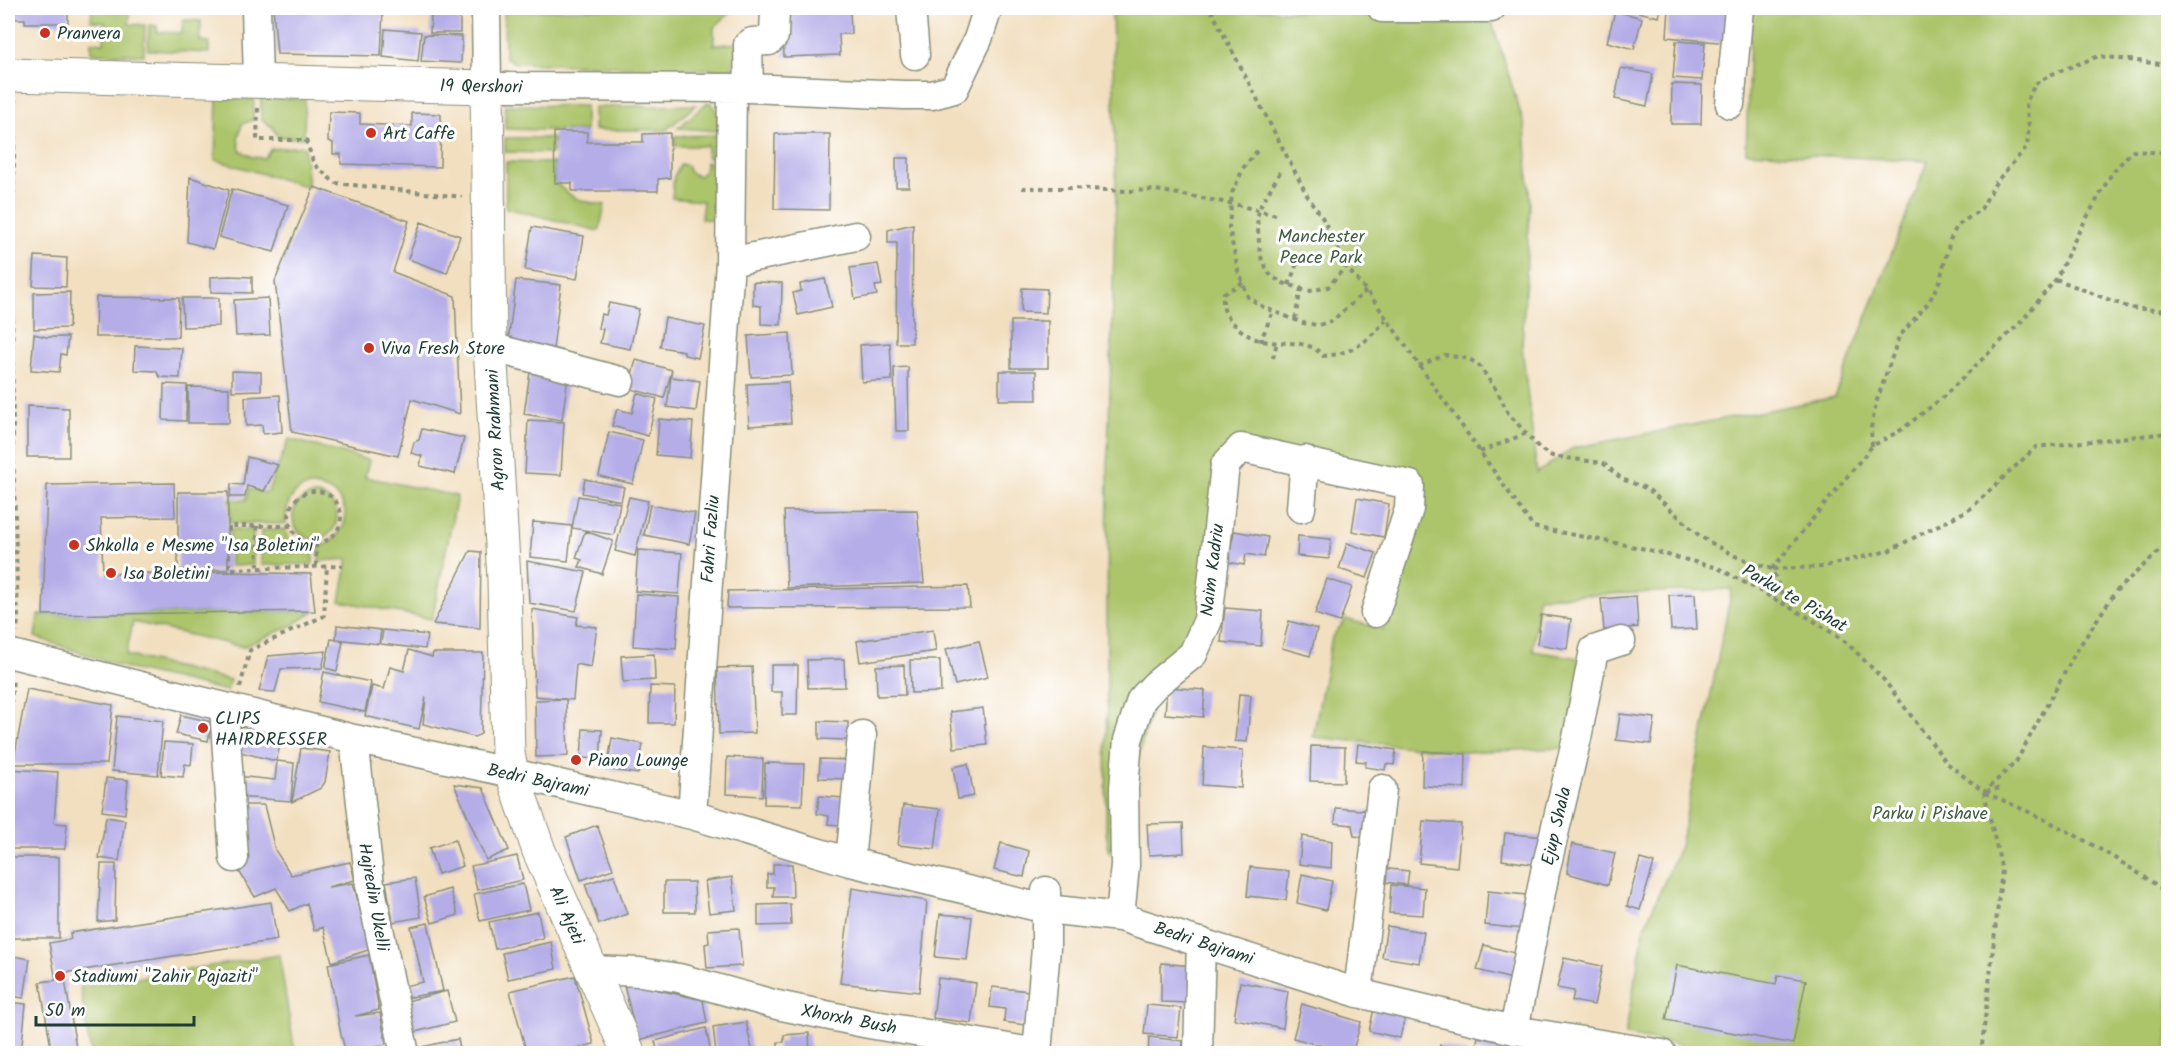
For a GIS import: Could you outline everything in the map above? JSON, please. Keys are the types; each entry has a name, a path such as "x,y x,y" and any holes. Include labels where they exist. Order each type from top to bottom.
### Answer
{"main road":[{"name":"19 Qershori","path":"14,82 258,80 487,87"},
{"name":"Agron Rrahmani","path":"487,87 490,347 504,579 508,754 512,773"},
{"name":"Ali Ajeti","path":"512,773 539,851 629,1053"}],"street":[{"path":"256,8 258,80"},
{"path":"486,8 487,87"},
{"name":"Fahri Fazliu","path":"692,815 741,89 748,45 752,42 769,41 774,36 775,8"},
{"path":"911,8 915,55"},
{"name":"19 Qershori","path":"487,87 681,87 932,95 954,89 978,39 987,8"},
{"path":"1382,8 1491,8"},
{"path":"1730,104 1740,8"},
{"path":"730,262 856,236"},
{"path":"490,347 620,381"},
{"name":"Naim Kadriu","path":"1120,917 1125,865 1124,788 1128,740 1141,700 1155,685 1193,654 1208,620 1225,465 1241,448 1410,484 1409,509 1374,613"},
{"path":"1301,508 1305,460"},
{"name":"Ejup Shala","path":"1514,1030 1545,872 1577,738 1594,650 1621,641"},
{"name":"Bedri Bajrami","path":"13,661 229,708 354,739 692,815 850,862 1046,899 1120,917 1358,993 1514,1030 1662,1053"},
{"path":"229,708 234,858"},
{"path":"850,862 862,735"},
{"name":"Hajredin Ukelli","path":"354,739 370,885 405,1053"},
{"path":"1358,993 1382,789"},
{"name":"Xhorxh Bush","path":"591,970 640,972 678,978 777,1005 869,1024 1037,1053 1046,948 1046,899"},
{"path":"1198,1053 1201,942"}],"path":[{"path":"1211,10 1308,197 1322,217 1347,266 1480,452 1527,433"},
{"path":"1872,446 1871,428 1876,403 1899,337 1929,302 1940,280 1947,248 1957,226 1981,209 1996,182 2027,147 2029,127 2026,102 2035,84 2052,74 2099,56 2169,65"},
{"path":"258,80 257,140 306,140 314,165 335,183 488,200"},
{"path":"8,724 17,618 11,403 14,82"},
{"path":"8,740 18,620 13,448 14,82"},
{"path":"1257,151 1244,167 1230,204 1229,228 1242,283 1248,297 1273,311 1318,325 1332,321 1366,291"},
{"path":"1772,569 1872,446 1901,430 1942,398 2021,322 2056,279 2112,172 2132,151 2169,153"},
{"path":"1280,172 1259,211 1260,255 1271,276 1289,285 1310,291 1328,287 1347,266"},
{"path":"1022,188 1156,190 1276,215"},
{"path":"1289,285 1297,263"},
{"path":"2056,279 2130,308 2169,311"},
{"path":"1242,283 1224,293 1222,303 1225,314 1242,332 1256,340 1292,342 1318,350 1323,356 1338,355 1362,345 1386,320"},
{"path":"1295,319 1301,288"},
{"path":"1262,340 1273,311"},
{"path":"1273,358 1278,342"},
{"path":"1419,366 1445,355 1469,359 1478,364 1497,391 1508,413 1540,449 1552,456 1604,463 1622,479 1648,489 1701,537 1735,556 1772,569 1821,567 1888,551 1970,508 2036,447 2169,433"},
{"name":"Parku te Pishat","path":"1480,452 1533,526 1641,548 1718,568 1810,619 1847,643 1884,680 1947,763 1984,792 2034,813 2120,860 2169,893"},
{"path":"315,491 331,496 340,509 340,526 330,539 316,544 305,542 297,537 289,521 289,512 299,496 315,491"},
{"path":"291,526 229,526 229,569 343,566"},
{"path":"256,526 258,568"},
{"path":"1984,792 2016,762 2077,650 2116,591 2169,543"},
{"path":"316,544 316,566"},
{"path":"229,708 250,650 324,616 327,566"},
{"path":"1772,569 1787,606"},
{"path":"1984,792 2000,788"},
{"path":"1981,1053 2002,870 1984,792"}],"green space":[{"path":"92,8 130,8 129,24 145,25 144,55 91,53 91,42 104,43 105,22 91,21"},
{"path":"504,8 528,8 529,11 731,8 728,15 714,27 714,45 738,43 737,56 730,70 515,63 505,57"},
{"name":"Parku i Pishave","path":"1112,8 1223,8 1491,19 1525,127 1530,204 1522,347 1537,473 1573,448 1835,397 1928,161 1746,152 1751,8 2168,8 2168,1053 1733,1054 1625,1035 1645,926 1680,846 1732,589 1538,597 1533,651 1585,659 1568,748 1463,752 1313,737 1332,637 1346,619 1383,629 1421,484 1240,442 1202,620 1163,670 1110,854 1106,832 1108,453 1116,191"},
{"path":"183,20 201,21 200,41 209,42 209,53 148,50 149,25 157,26 157,32 182,33"},
{"path":"217,98 254,99 253,120 242,124 238,138 240,150 252,157 264,158 271,149 304,146 308,187 215,160"},
{"path":"261,98 305,99 304,138 278,137 272,127 261,119"},
{"path":"708,102 715,107 718,131 678,128"},
{"path":"505,105 585,106 585,131 505,129"},
{"path":"696,105 666,130 594,130 594,107"},
{"path":"720,135 719,159 707,157 707,146 675,146 675,136"},
{"path":"505,138 553,138 552,153 505,152"},
{"path":"506,162 554,163 554,180 565,192 583,201 605,205 599,231 506,208"},
{"path":"706,162 720,163 716,220 701,219 703,201 672,198 674,176 681,164 688,166 688,170 699,176 705,171"},
{"path":"289,439 369,460 365,477 457,496 432,619 340,601 348,559 319,561 319,547 329,543 336,536 341,530 345,516 342,504 334,494 322,488 309,486 297,491 289,503 286,524 230,523 230,499 246,500 249,489 267,493"},
{"path":"315,495 330,502 337,517 330,532 315,539 300,532 293,517 300,502"},
{"path":"230,529 253,529 253,565 230,566"},
{"path":"285,529 291,542 313,548 313,564 261,565 261,530"},
{"path":"315,611 293,625 243,647 133,622 126,655 230,680 227,691 126,668 35,637 38,615"},
{"path":"279,955 295,1053 91,1053 80,987"}],"building":[{"path":"8,8 68,8 68,23 25,23 25,19 8,19"},
{"path":"146,8 181,8 181,11 146,11"},
{"path":"273,8 383,8 381,56 277,54"},
{"path":"1621,8 1661,8 1659,17"},
{"path":"1669,8 1730,8 1727,43 1667,37"},
{"path":"850,9 851,34 839,34 840,55 784,57 782,11"},
{"path":"1615,11 1642,18 1634,49 1607,42"},
{"path":"431,13 460,14 460,33 430,33"},
{"path":"385,29 421,32 418,61 383,57"},
{"path":"424,35 462,36 461,63 421,61"},
{"path":"1676,41 1705,43 1702,80 1673,78"},
{"path":"1621,68 1653,74 1647,106 1615,99"},
{"path":"1672,84 1702,85 1701,124 1671,124"},
{"path":"329,112 360,113 360,124 412,126 412,113 441,114 440,167 341,164 341,154 333,154 333,143 328,141"},
{"path":"554,132 587,132 587,142 643,142 643,134 670,133 670,178 658,179 658,191 572,191 572,183 555,183"},
{"path":"775,134 830,134 829,210 774,209"},
{"path":"896,158 909,158 909,187 896,187"},
{"path":"190,177 229,190 213,249 187,242"},
{"name":"Viva Fresh Store","path":"314,187 409,221 393,272 455,296 460,414 412,399 398,456 292,432 275,281"},
{"path":"232,189 288,205 274,252 219,237"},
{"path":"421,222 460,236 447,273 408,259"},
{"path":"913,224 912,343 896,343 897,243 888,243 888,230"},
{"path":"532,227 584,236 577,279 525,270"},
{"path":"35,256 67,258 66,287 33,286"},
{"path":"878,264 882,285 875,286 877,295 855,299 850,268"},
{"path":"211,277 252,277 252,293 211,292"},
{"path":"825,279 832,307 798,315 793,293 801,291 800,284"},
{"path":"516,280 561,285 553,349 508,343"},
{"path":"753,282 782,283 781,325 761,324 761,306 753,305"},
{"path":"1022,288 1047,289 1046,313 1021,312"},
{"path":"70,292 69,328 34,329 34,293"},
{"path":"96,297 179,298 178,337 95,337"},
{"path":"182,298 219,298 219,326 183,327"},
{"path":"268,298 270,335 236,336 234,300"},
{"path":"609,303 639,309 630,349 600,343 603,329 598,328 601,314 606,315"},
{"path":"665,318 705,326 698,358 684,355 684,351 660,347"},
{"path":"1011,321 1048,321 1048,368 1011,368"},
{"path":"790,333 792,375 751,377 748,336"},
{"path":"34,334 46,337 68,337 66,355 61,354 59,372 31,370"},
{"path":"890,343 892,380 862,382 860,345"},
{"path":"135,346 182,348 180,378 160,377 156,371 134,370"},
{"path":"636,360 672,370 664,398 628,388"},
{"path":"531,365 569,370 562,420 524,414"},
{"path":"908,367 909,431 896,431 894,368"},
{"path":"232,371 261,372 261,390 232,391"},
{"path":"999,371 1036,371 1037,400 999,400"},
{"path":"671,377 700,381 696,411 667,407"},
{"path":"788,382 791,423 749,426 747,384"},
{"path":"164,384 187,385 186,421 163,420"},
{"path":"188,387 229,388 229,423 188,423"},
{"path":"637,393 657,399 648,436 612,426 617,409 632,413"},
{"path":"280,395 282,432 263,434 262,425 246,426 245,397"},
{"path":"27,406 69,408 69,457 27,457"},
{"path":"659,419 693,422 690,458 656,455"},
{"path":"528,420 564,422 561,475 525,473"},
{"path":"422,429 464,438 455,474 420,466 422,456 411,453 414,442 419,440"},
{"path":"609,432 643,440 633,484 599,476"},
{"path":"247,457 278,465 264,491 247,486 245,497 230,497 231,484 243,485"},
{"path":"585,479 624,487 621,501 582,493"},
{"name":"Shkolla e Mesme \"Isa Boletini\"","path":"174,483 175,517 101,518 103,574 226,572 311,574 315,611 43,615 47,485"},
{"path":"178,492 228,492 228,570 178,570"},
{"path":"578,496 620,503 614,535 572,528"},
{"path":"629,497 648,501 635,556 615,551"},
{"path":"1357,498 1389,504 1384,537 1352,531"},
{"path":"650,505 695,513 689,544 644,535"},
{"path":"917,510 924,583 787,588 784,511"},
{"path":"533,522 572,526 568,561 530,557"},
{"path":"585,531 613,541 602,574 579,567 582,560 576,558"},
{"path":"1234,531 1268,537 1264,557 1246,554 1244,565 1228,562"},
{"path":"1298,536 1331,539 1329,559 1297,556"},
{"path":"1347,543 1376,553 1367,578 1339,569"},
{"path":"638,550 682,553 679,594 635,591"},
{"path":"470,551 481,552 480,628 433,624"},
{"path":"527,561 586,572 576,611 529,603"},
{"path":"1327,579 1352,587 1340,622 1315,614"},
{"path":"968,586 970,607 727,608 728,591"},
{"path":"636,594 679,597 676,649 633,646"},
{"path":"1695,594 1697,629 1671,630 1669,595"},
{"path":"1636,596 1638,627 1604,630 1601,599"},
{"path":"1225,608 1263,611 1261,646 1221,642"},
{"path":"532,609 578,617 576,625 597,627 591,667 576,664 573,700 535,696"},
{"path":"1541,615 1571,619 1567,649 1537,644"},
{"path":"1289,621 1317,629 1310,656 1282,648"},
{"path":"337,625 381,630 379,644 336,639"},
{"path":"383,630 427,635 425,649 381,644"},
{"path":"933,630 936,651 860,662 857,641"},
{"path":"331,639 343,641 337,671 325,668"},
{"path":"979,641 988,677 955,685 946,649"},
{"path":"409,650 432,657 433,653 483,653 481,734 474,737 423,724 426,697 419,729 365,716 372,686 384,689 390,667 404,671"},
{"path":"326,651 322,668 281,669 275,692 259,691 268,656"},
{"path":"654,654 655,680 623,682 621,656"},
{"path":"844,659 845,687 808,688 807,660"},
{"path":"910,660 940,660 941,692 911,693"},
{"path":"771,665 798,665 797,715 782,715 782,692 771,692"},
{"path":"904,665 905,695 877,696 876,666"},
{"path":"752,667 755,733 719,734 717,668"},
{"path":"324,672 371,682 365,712 318,702"},
{"path":"650,686 675,687 674,723 649,723"},
{"path":"1167,687 1205,690 1203,717 1165,714"},
{"path":"27,689 113,705 107,764 13,764"},
{"path":"1239,694 1251,695 1247,742 1235,741"},
{"path":"566,699 568,756 536,757 535,700"},
{"path":"983,708 987,745 954,748 950,712"},
{"path":"1620,714 1655,718 1651,744 1616,740"},
{"path":"181,715 212,722 208,741 176,734"},
{"path":"117,716 163,721 158,775 112,771"},
{"path":"819,721 848,722 848,740 819,739"},
{"path":"583,729 602,730 600,759 581,758"},
{"path":"245,733 281,742 276,761 240,752"},
{"path":"612,738 643,744 638,774 607,769"},
{"path":"164,742 193,744 191,765 185,764 183,777 161,775"},
{"path":"1358,744 1396,750 1394,765 1386,764 1385,770 1365,767 1366,762 1356,761"},
{"path":"1311,746 1345,747 1344,782 1310,781"},
{"path":"1204,747 1243,750 1241,788 1202,785"},
{"path":"301,748 330,752 325,782 321,788 292,802"},
{"path":"1423,751 1466,754 1465,788 1422,786"},
{"path":"727,757 763,759 762,796 726,794"},
{"path":"820,759 848,760 848,779 819,778"},
{"path":"277,761 294,763 291,801 235,797 237,776 275,780"},
{"path":"765,763 804,764 802,805 764,804"},
{"path":"968,764 974,796 958,799 953,767"},
{"path":"9,769 58,772 54,823 67,824 65,849 8,849"},
{"path":"106,778 128,780 125,814 102,811"},
{"path":"454,784 483,788 509,850 486,860"},
{"path":"819,796 843,798 840,825 828,824 829,816 817,814"},
{"path":"243,805 264,805 275,850 291,875 350,862 355,880 328,887 353,883 371,949 332,962 323,927 314,931 307,903 290,911 276,888 255,897 237,868"},
{"path":"903,805 940,809 935,849 898,845"},
{"path":"1336,808 1374,811 1372,838 1354,836 1352,825 1335,823"},
{"path":"106,817 125,820 119,861 99,858"},
{"path":"1423,821 1461,824 1457,867 1419,863"},
{"path":"1183,823 1184,853 1149,855 1147,824"},
{"path":"597,825 613,869 581,880 566,837"},
{"path":"1505,833 1543,837 1539,865 1502,860"},
{"path":"1302,836 1332,841 1331,868 1299,864"},
{"path":"455,840 463,866 438,874 429,848"},
{"path":"1001,843 1029,851 1024,877 994,870"},
{"path":"1572,844 1615,853 1608,885 1567,873"},
{"path":"517,856 523,880 477,890 471,866"},
{"path":"10,857 59,857 59,938 10,938"},
{"path":"1640,859 1654,863 1640,910 1627,906"},
{"path":"101,864 116,864 115,920 98,922"},
{"path":"773,864 792,864 793,897 773,897 774,887 767,887 767,874 773,874"},
{"path":"1250,867 1289,871 1286,900 1247,896"},
{"path":"1379,868 1409,871 1407,885 1377,881"},
{"path":"1302,874 1332,881 1326,910 1297,903"},
{"path":"614,875 627,914 599,924 585,884"},
{"path":"732,877 736,910 709,913 705,881"},
{"path":"415,878 421,917 393,922 386,882"},
{"path":"664,882 694,882 695,912 664,912"},
{"path":"523,884 529,910 480,921 474,894"},
{"path":"1391,885 1425,888 1423,915 1389,913"},
{"path":"852,888 927,901 919,992 840,983"},
{"path":"450,889 458,915 432,923 424,897"},
{"path":"1488,891 1526,895 1523,929 1485,925"},
{"name":"Stadiumi \"Zahir Pajaziti\"","path":"271,902 277,940 64,973 77,1054 52,1054 40,982 56,980 49,943 71,939 70,933"},
{"path":"790,904 791,925 758,926 758,905"},
{"path":"538,912 543,938 495,949 489,922"},
{"path":"940,914 972,917 967,960 935,957"},
{"path":"428,923 443,991 406,998 404,986 423,982 411,927"},
{"path":"1387,926 1424,932 1419,963 1382,957"},
{"path":"739,928 742,966 707,968 705,944 709,943 708,930"},
{"path":"551,942 556,969 508,979 502,953"},
{"path":"1484,945 1518,954 1512,979 1477,970"},
{"path":"8,955 30,959 24,998 8,996"},
{"path":"369,955 379,1010 355,1016 380,1013 386,1044 346,1053 328,964"},
{"path":"1564,958 1602,966 1594,1005 1572,1001 1574,991 1557,988"},
{"path":"1161,963 1192,966 1190,1003 1161,1002"},
{"path":"1677,965 1776,984 1778,975 1806,980 1793,1044 1666,1020"},
{"path":"575,976 594,1044 551,1054 527,1054 510,991"},
{"path":"938,978 976,983 971,1023 933,1018"},
{"path":"623,982 703,1000 707,1023 638,1040"},
{"path":"1240,982 1288,991 1283,1028 1234,1019"},
{"path":"992,987 1029,991 1025,1025 1004,1022 1005,1009 990,1007"},
{"path":"447,991 455,1022 415,1032 407,1001"},
{"path":"8,1002 26,1004 21,1054 8,1054"},
{"path":"1302,1004 1361,1022 1352,1054 1293,1038"},
{"path":"1147,1005 1181,1008 1178,1037 1144,1034"},
{"path":"1375,1005 1406,1012 1400,1038 1369,1031"},
{"path":"746,1022 753,1054 716,1054 713,1027"},
{"path":"706,1028 711,1054 658,1054 655,1041"},
{"path":"809,1033 810,1054 778,1054 778,1042 784,1042 784,1035"},
{"path":"1149,1037 1183,1041 1182,1054 1148,1054"},
{"path":"1478,1037 1507,1043 1505,1054 1489,1054 1475,1050"},
{"path":"458,1039 461,1054 419,1054 417,1048"},
{"path":"935,1045 974,1054 934,1054"},
{"path":"1440,1045 1468,1053 1468,1054 1438,1054"},
{"path":"387,1049 388,1054 371,1054 371,1053"}],"place":[{"name":"Pranvera","path":"45,33"},
{"name":"Art Caffe","path":"371,133"},
{"name":"Viva Fresh Store","path":"369,348"},
{"name":"Shkolla e Mesme \"Isa Boletini\"","path":"74,545"},
{"name":"Isa Boletini","path":"111,573"},
{"name":"CLIPS HAIRDRESSER","path":"203,728"},
{"name":"Piano Lounge","path":"576,760"},
{"name":"Stadiumi \"Zahir Pajaziti\"","path":"60,976"}],"park label":[{"name":"Manchester Peace Park","path":"1321,246"}]}
